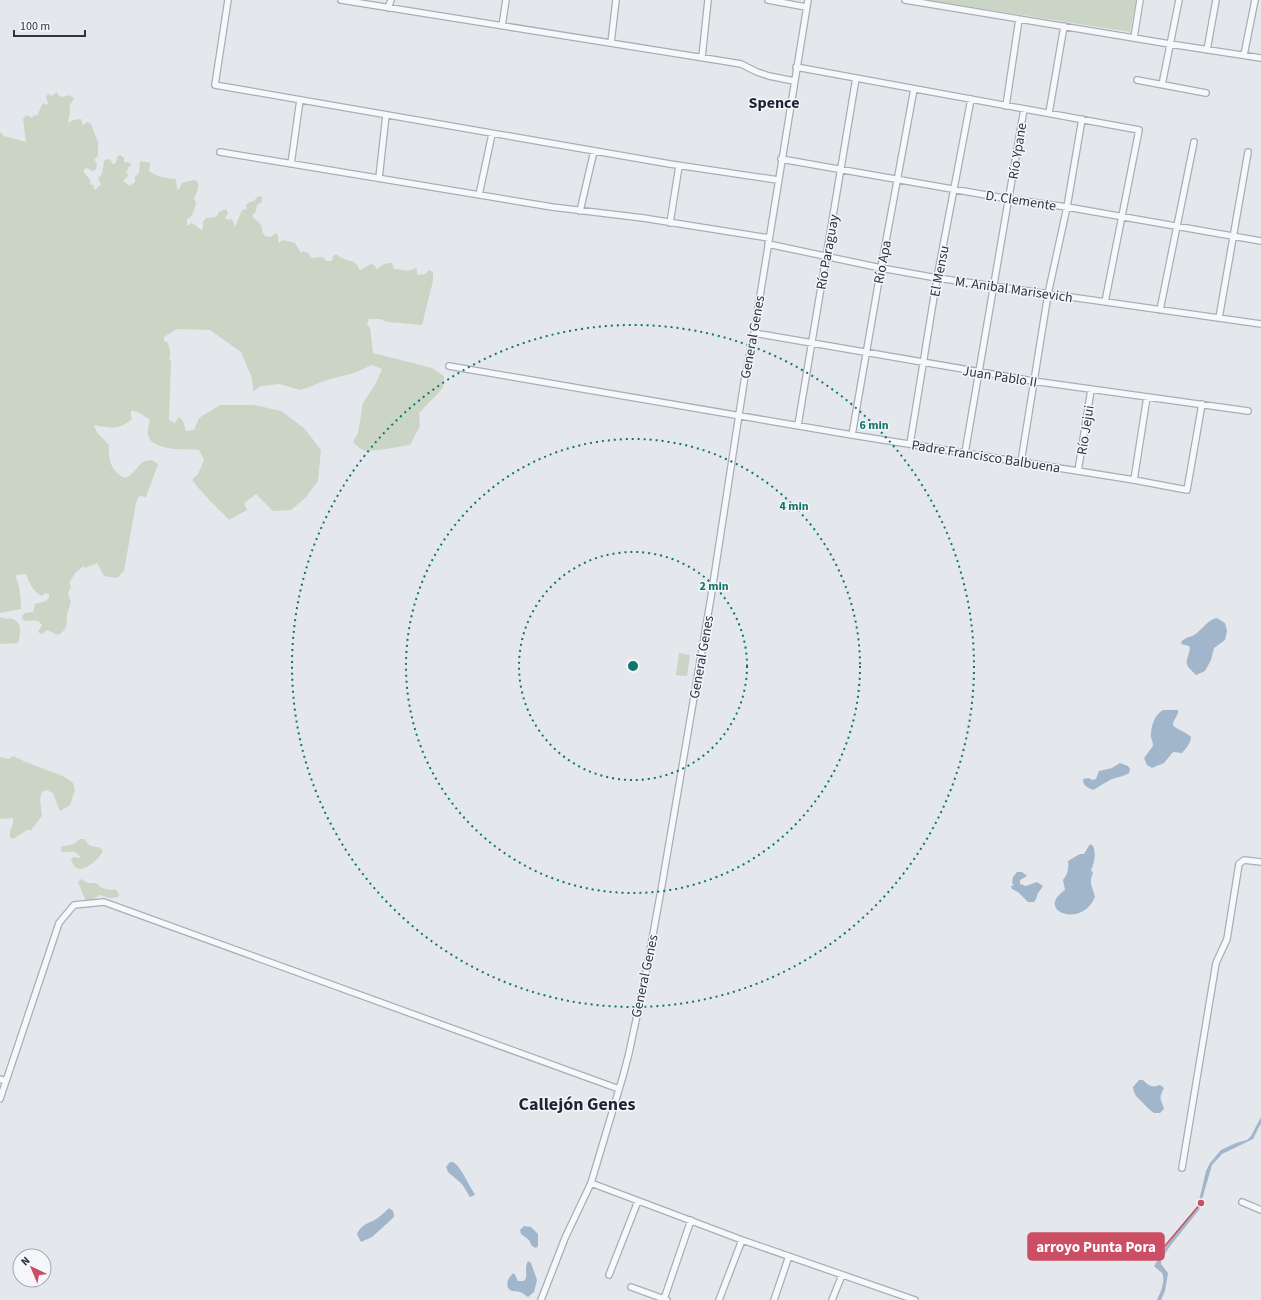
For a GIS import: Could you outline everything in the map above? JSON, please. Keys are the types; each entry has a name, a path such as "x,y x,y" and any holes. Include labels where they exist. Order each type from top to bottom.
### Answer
{"street":[{"path":"228,0 215,85 679,166 778,180"},
{"path":"341,0 702,57 741,64 769,76 794,81"},
{"path":"388,8 391,0"},
{"path":"502,26 506,0"},
{"path":"611,43 616,0"},
{"path":"702,57 708,0"},
{"path":"768,0 806,7"},
{"name":"General Genes","path":"541,1300 565,1238 591,1183 629,1053 646,973 711,597 739,414 754,333 781,159 808,0"},
{"path":"905,0 1261,58"},
{"path":"1134,38 1140,0"},
{"path":"1162,85 1179,0"},
{"path":"1208,50 1216,0"},
{"path":"1244,55 1255,0"},
{"path":"1006,106 1020,19"},
{"path":"1049,113 1064,26"},
{"path":"796,67 1138,130 1105,302"},
{"name":"Río Paraguay","path":"798,425 856,78"},
{"path":"1137,80 1206,93"},
{"name":"Río Apa","path":"852,435 880,268 914,89"},
{"name":"El Mensu","path":"910,444 937,278 971,99"},
{"path":"290,164 300,100"},
{"name":"Río Ypane","path":"965,452 1024,109"},
{"path":"378,178 386,115"},
{"path":"1021,462 1048,294 1067,207 1082,119"},
{"path":"479,194 492,134"},
{"path":"1160,310 1194,142"},
{"path":"580,211 594,151"},
{"path":"220,152 580,211 769,238"},
{"path":"1219,318 1248,152"},
{"name":"D. Clemente","path":"781,159 955,189 1009,200 1067,207 1261,241"},
{"path":"670,223 679,166"},
{"name":"M. Anibal Marisevich","path":"768,244 880,268 937,278 1261,324"},
{"name":"Juan Pablo II","path":"754,333 811,344 1034,381 1248,411"},
{"name":"Padre Francisco Balbuena","path":"449,366 739,414 852,435 965,452 1187,490 1202,404"},
{"name":"Río Jejui","path":"1078,471 1091,390"},
{"path":"1134,480 1147,397"},
{"path":"1182,1168 1216,963 1227,939 1239,864 1244,860 1261,862"},
{"path":"0,1098 3,1080 59,923 74,906 104,902 619,1089"},
{"path":"591,1183 742,1240 915,1300"},
{"path":"609,1275 638,1201"},
{"path":"1242,1202 1261,1210"},
{"path":"631,1287 666,1300 691,1220"},
{"path":"719,1300 742,1240"},
{"path":"774,1300 789,1256"},
{"path":"832,1300 842,1275"},
{"path":"893,1300 895,1293"}],"green space":[{"path":"928,0 1136,0 1130,32"},
{"path":"57,92 58,95 62,97 70,95 74,99 69,106 70,111 68,123 73,120 81,119 83,125 87,122 91,124 98,142 98,156 94,159 97,164 96,169 93,171 86,168 83,171 91,181 89,184 93,185 95,190 101,184 98,178 102,174 104,161 107,159 111,160 112,164 116,163 117,157 120,155 124,158 124,162 130,163 131,166 128,167 128,170 126,171 128,176 123,181 130,186 135,182 135,177 139,173 140,161 150,163 149,171 154,174 166,178 176,179 177,189 179,189 182,183 194,180 197,181 198,188 194,198 196,203 192,215 187,219 187,225 191,223 201,230 203,229 203,222 206,218 216,217 219,212 226,209 228,213 225,218 228,220 232,219 235,227 242,210 247,209 246,205 254,201 258,196 262,197 262,202 257,205 256,211 252,216 261,225 262,232 265,236 271,237 276,233 278,235 279,243 283,240 295,243 301,253 303,251 308,253 311,258 322,257 327,261 332,261 333,256 336,254 354,262 360,270 371,264 374,265 377,270 387,263 392,263 394,269 410,271 415,268 417,269 417,275 425,274 429,270 433,272 433,281 422,325 388,322 380,319 369,319 367,324 370,328 373,353 432,368 444,376 443,388 419,413 420,426 410,445 366,451 353,442 358,433 363,403 376,383 382,369 372,365 354,373 330,379 301,390 279,384 261,386 253,391 252,378 241,352 210,330 177,329 164,337 164,341 167,342 169,348 169,359 171,361 169,420 175,423 179,417 183,421 186,431 194,430 199,418 220,405 254,405 281,411 304,428 321,450 318,481 306,497 291,510 273,511 256,494 244,503 247,510 229,520 205,496 192,480 198,474 204,460 199,450 169,448 155,444 150,440 148,435 150,419 134,411 131,411 132,419 118,427 110,428 94,425 98,433 109,445 111,465 120,475 125,478 129,476 140,465 147,461 152,460 158,464 146,497 139,496 136,503 124,571 117,578 104,576 97,563 85,568 84,566 75,573 69,583 71,586 68,594 71,602 67,615 66,626 65,629 58,635 47,630 42,634 38,632 42,625 38,621 23,620 22,616 25,613 33,612 35,604 46,601 49,598 49,594 45,593 42,596 34,590 26,574 15,575 20,591 21,609 0,613 0,132 4,136 26,142 23,119 27,115 32,118 34,115 37,116 42,105 44,103 46,105 48,104 46,96 49,94 51,96"},
{"path":"0,617 13,619 18,623 20,630 18,643 0,644"},
{"path":"679,653 690,655 687,676 676,675"},
{"path":"13,756 63,776 73,783 75,790 70,805 60,811 53,793 46,790 42,792 40,799 42,816 31,830 27,830 13,839 10,837 10,834 13,818 0,819 0,757 9,759"},
{"path":"80,839 84,839 88,844 93,847 99,847 103,851 92,863 82,869 75,867 71,860 73,857 81,858 76,852 61,851 61,847 74,844"},
{"path":"81,879 88,883 96,883 102,888 110,890 115,889 119,896 112,898 100,895 90,901 86,901 78,882"}],"water":[{"path":"1217,618 1225,623 1227,631 1225,640 1214,648 1211,660 1205,671 1196,675 1187,665 1190,648 1189,646 1181,644 1183,640 1193,636 1207,623"},
{"path":"1163,710 1178,710 1178,714 1173,725 1189,735 1191,739 1182,753 1173,752 1164,763 1152,768 1147,765 1144,758 1153,746 1151,729 1153,723 1158,714"},
{"path":"1120,763 1128,766 1130,769 1129,773 1110,780 1093,790 1085,785 1083,779 1096,779 1099,771 1112,768"},
{"path":"1090,844 1093,846 1095,852 1091,870 1093,873 1091,883 1095,897 1089,907 1080,912 1072,914 1057,910 1055,904 1057,898 1065,890 1063,880 1068,871 1068,861 1080,854 1084,854"},
{"path":"1017,872 1022,872 1027,876 1020,880 1020,884 1026,886 1037,882 1043,886 1034,902 1028,902 1018,892 1012,889 1011,886 1014,885 1012,883 1013,877"},
{"path":"1139,1080 1143,1080 1151,1086 1160,1085 1164,1088 1161,1095 1161,1101 1164,1109 1160,1113 1154,1113 1136,1096 1133,1087"},
{"path":"1261,1117 1261,1123 1253,1139 1222,1154 1212,1165 1199,1210 1170,1246 1161,1260 1161,1264 1168,1273 1165,1291 1161,1300 1157,1300 1162,1287 1163,1276 1162,1273 1154,1266 1166,1246 1185,1221 1197,1209 1206,1171 1210,1163 1221,1150 1247,1140 1251,1136"},
{"path":"450,1162 456,1164 462,1172 475,1194 473,1196 470,1197 462,1184 448,1172 446,1167"},
{"path":"389,1208 393,1211 393,1218 372,1237 361,1242 357,1234 359,1230 364,1225 379,1217"},
{"path":"524,1226 531,1227 538,1234 538,1246 536,1248 532,1246 529,1240 521,1234 520,1230"},
{"path":"528,1261 531,1263 537,1280 534,1292 528,1297 520,1292 510,1290 507,1283 510,1276 514,1273 518,1281 525,1280"}],"place":[{"name":"arroyo Punta Pora","path":"1201,1203"}],"district":[{"name":"Spence","path":"774,102"},
{"name":"Callejón Genes","path":"577,1104"}]}
